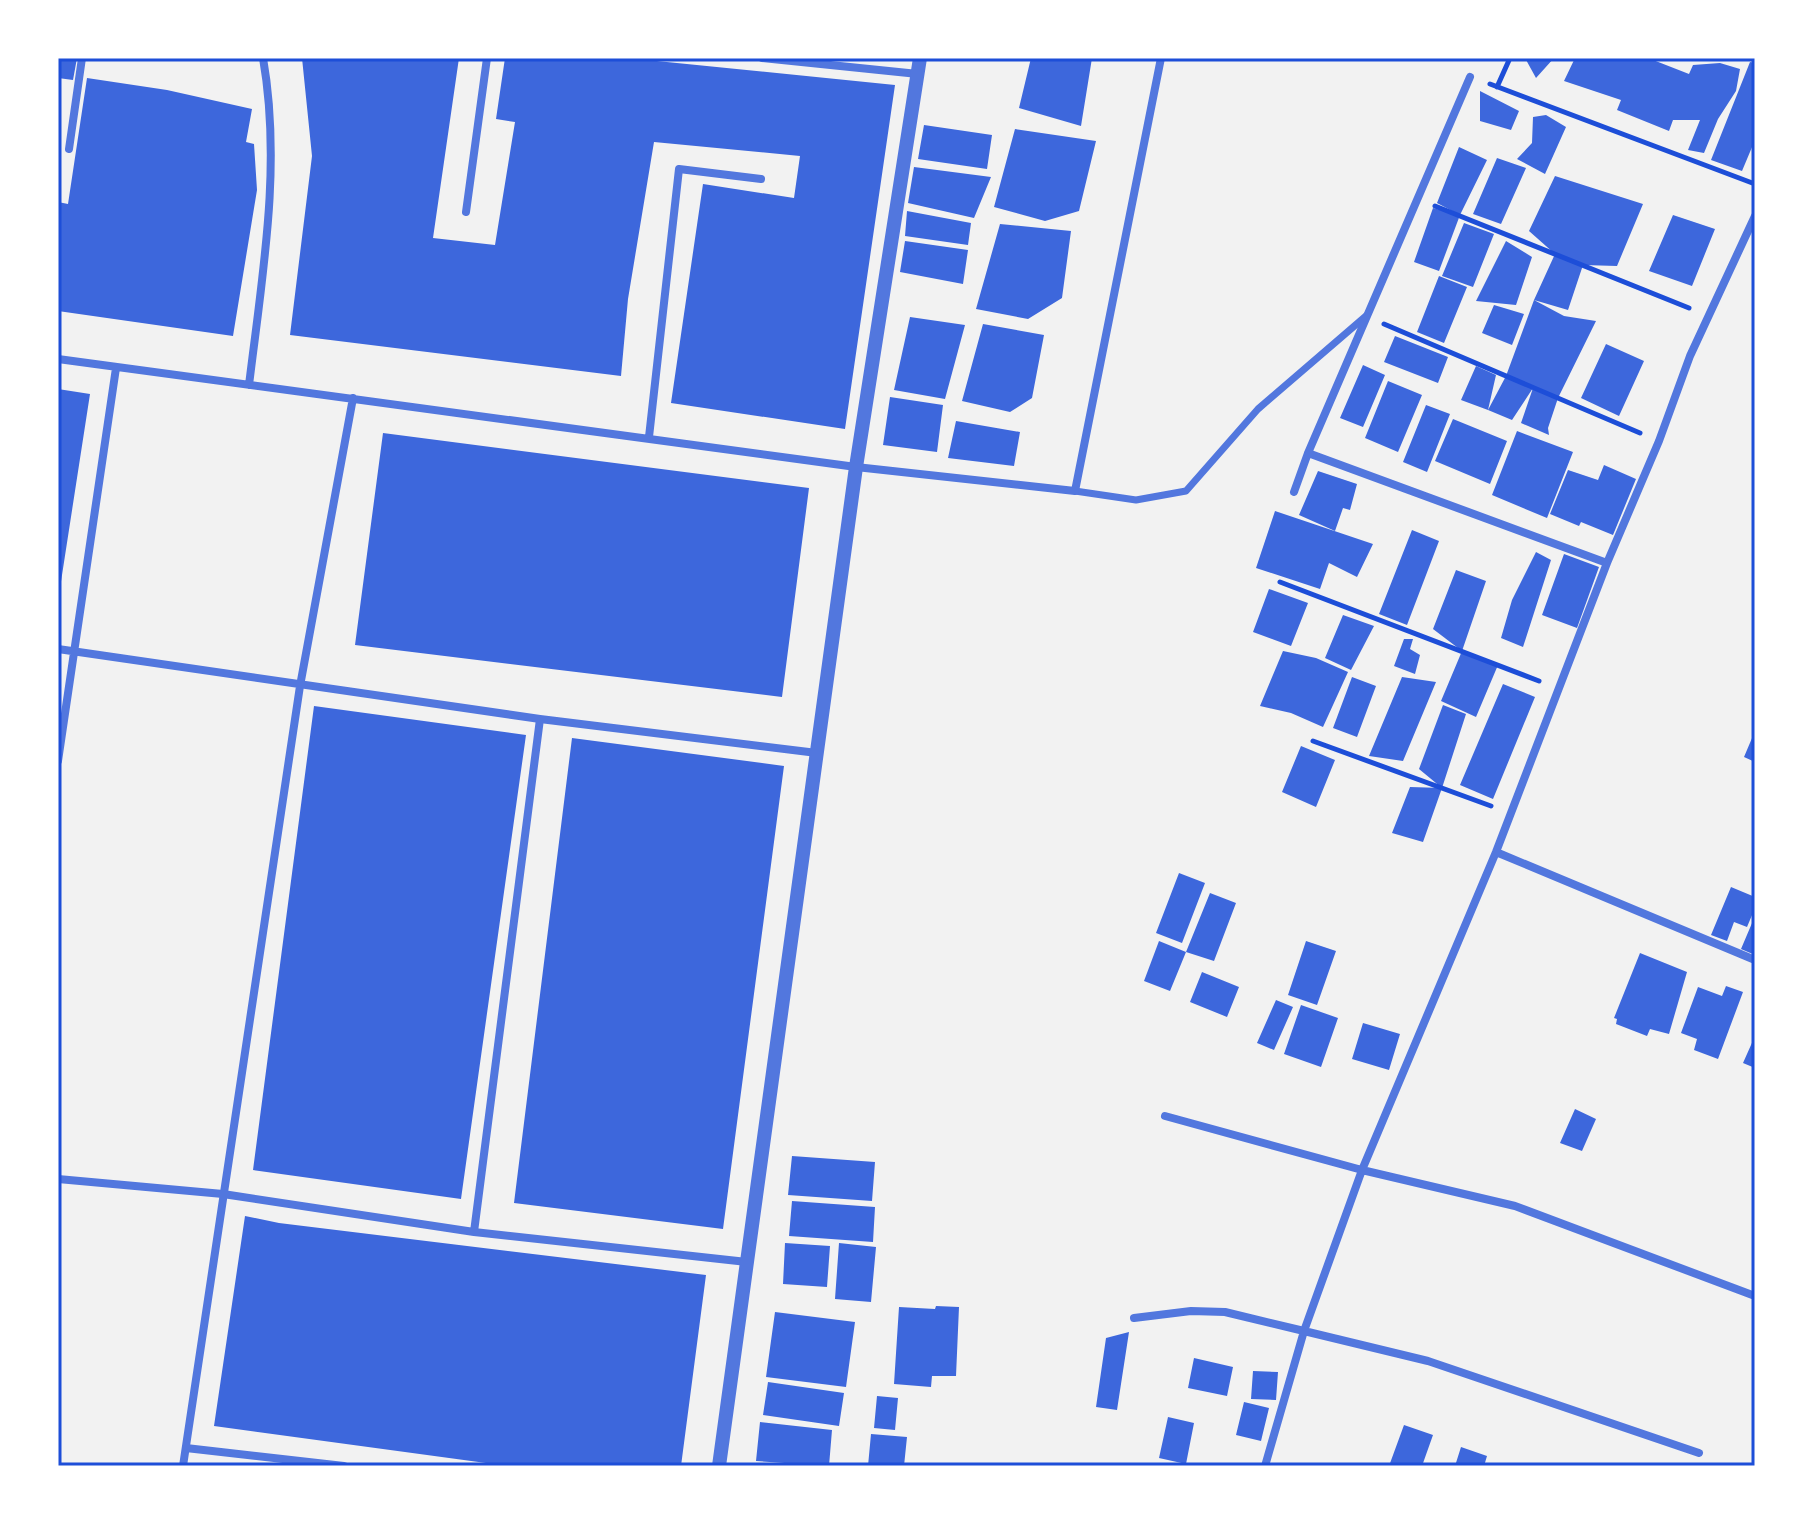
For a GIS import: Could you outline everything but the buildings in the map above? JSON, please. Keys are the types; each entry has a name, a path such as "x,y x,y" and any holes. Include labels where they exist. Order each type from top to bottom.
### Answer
{"street":[{"path":"69,149 82,58"},
{"path":"249,385 271,196 267,78 263,58"},
{"path":"466,212 487,58"},
{"path":"762,58 918,74"},
{"path":"719,1466 856,467 920,58"},
{"path":"1075,491 1161,58"},
{"path":"1294,492 1416,198 1470,77"},
{"path":"649,437 679,169 761,179"},
{"path":"1265,1466 1304,1331 1362,1170 1496,852 1690,356 1755,216"},
{"path":"58,359 856,467 1136,500 1186,491 1258,409 1366,316"},
{"path":"58,761 116,368"},
{"path":"183,1466 300,686 353,398"},
{"path":"1308,453 1607,563"},
{"path":"58,649 540,719 817,753"},
{"path":"474,1232 540,719"},
{"path":"1496,852 1755,960"},
{"path":"1165,1116 1362,1170 1515,1206 1755,1296"},
{"path":"58,1179 223,1194 474,1232 747,1262"},
{"path":"1134,1318 1191,1311 1225,1312 1428,1361 1699,1453"},
{"path":"186,1448 344,1466"}],"path":[{"path":"1497,87 1510,58"},
{"path":"1505,90 1755,184"},
{"path":"1416,198 1709,315"},
{"path":"1366,316 1659,441"},
{"path":"1280,582 1558,688"},
{"path":"1313,741 1510,813"}]}
